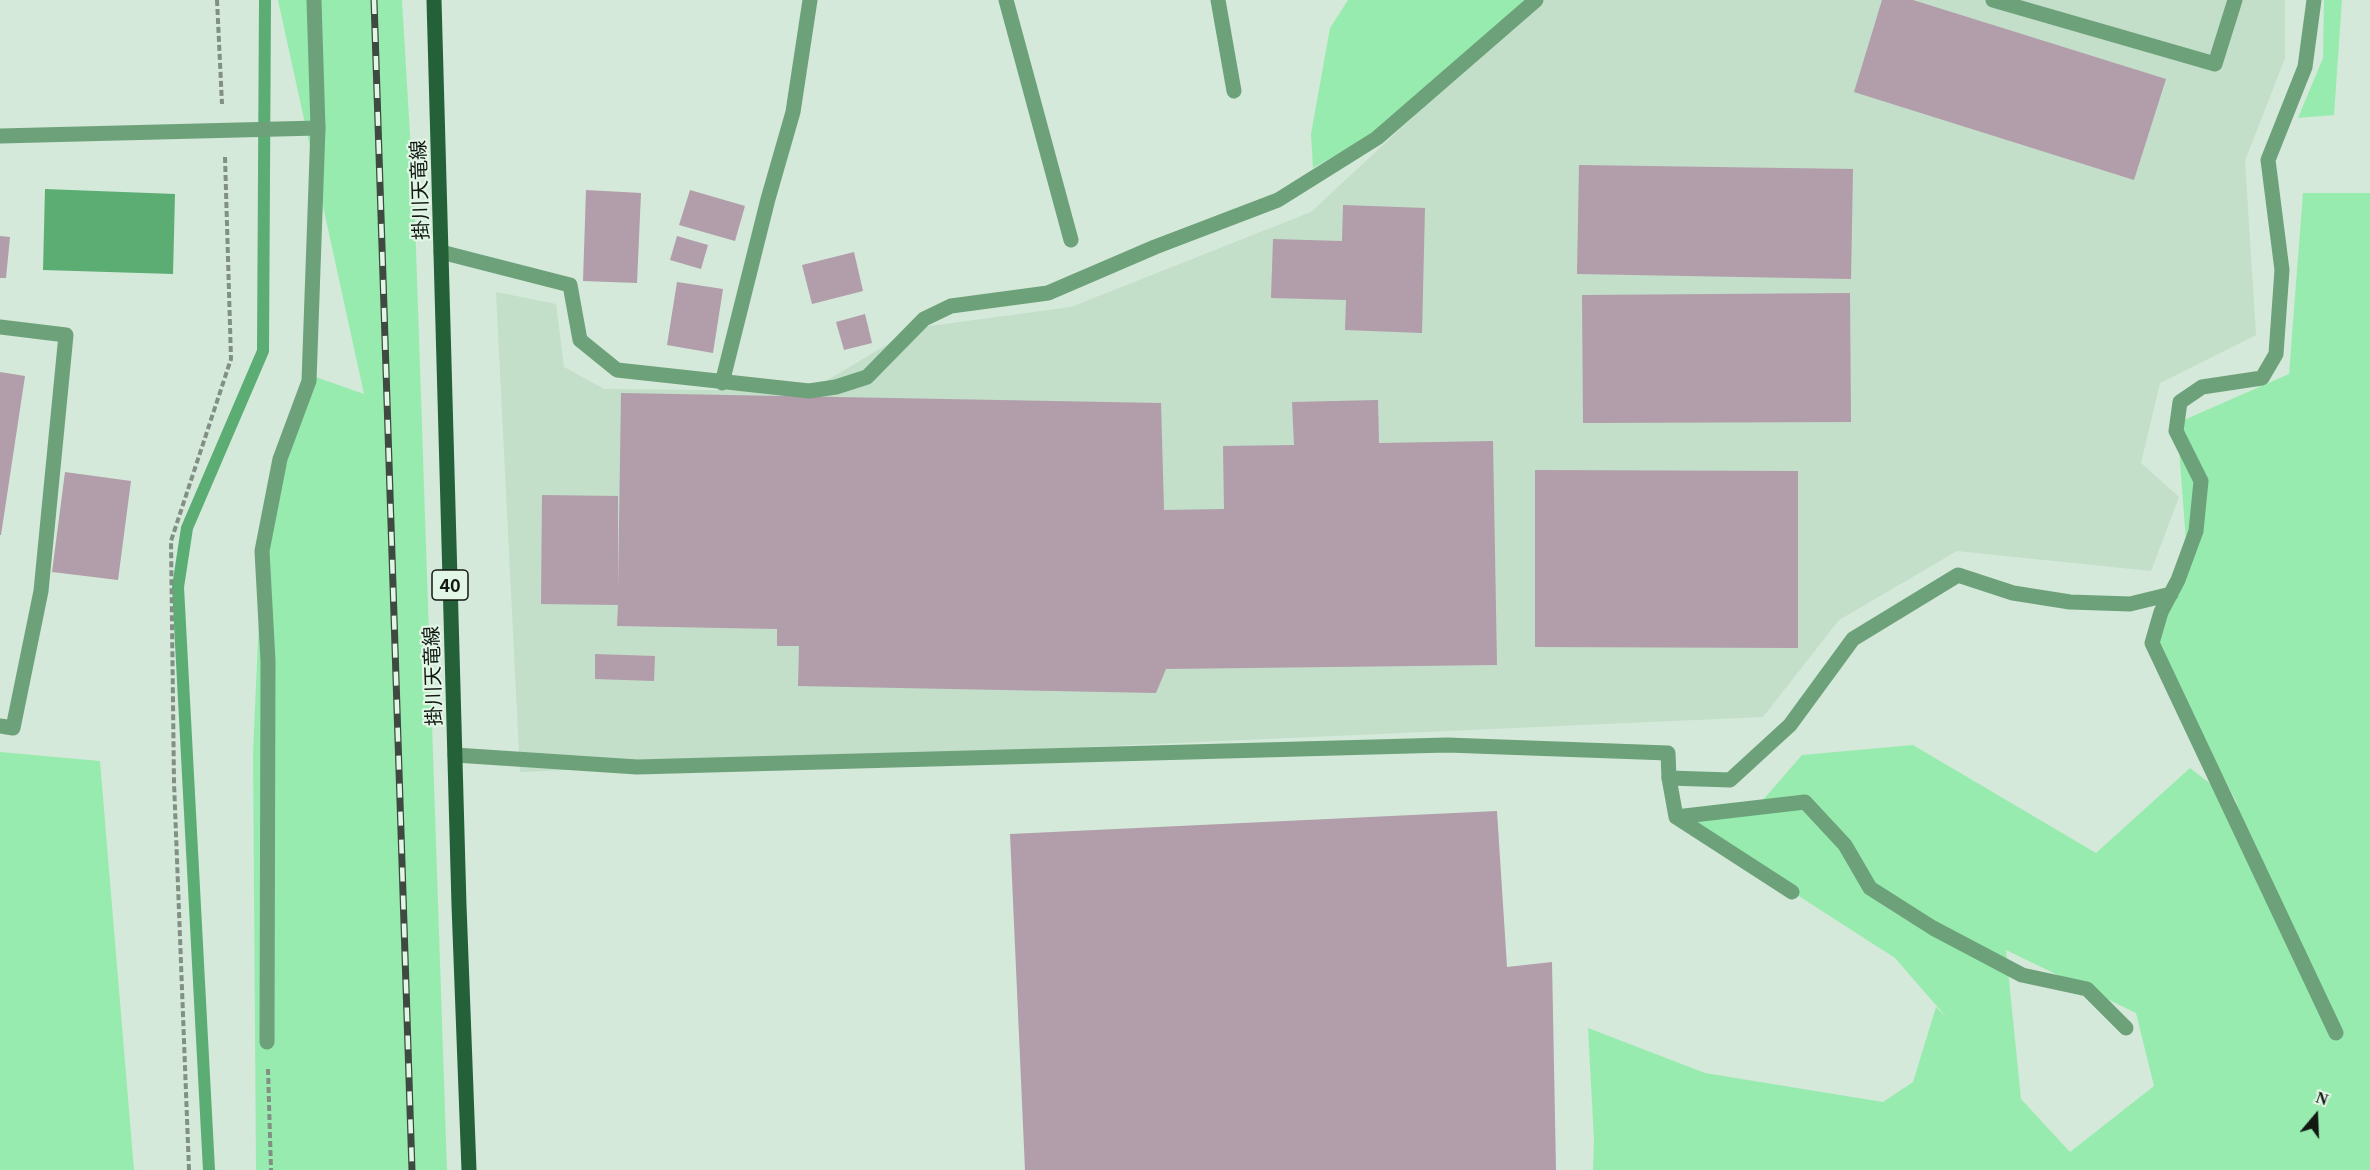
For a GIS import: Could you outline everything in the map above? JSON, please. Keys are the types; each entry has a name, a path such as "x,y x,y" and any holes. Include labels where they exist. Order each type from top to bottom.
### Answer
{"main road":[{"name":"掛川天竜線","path":"435,0 455,755 469,1170"}],"street":[{"path":"267,1042 268,661 262,551 280,459 309,381 318,128 314,0"},
{"path":"722,383 768,200 793,112 810,0"},
{"path":"1006,0 1071,240"},
{"path":"1218,0 1234,91"},
{"path":"441,252 570,285 580,340 617,370 809,391 836,387 867,377 924,319 951,306 1048,293 1155,247 1278,200 1377,138 1536,0"},
{"path":"1993,0 2215,64 2235,0"},
{"path":"2314,0 2305,67 2268,160 2282,270 2276,354 2262,378 2202,387 2180,402 2176,431 2201,481 2196,531 2171,594 2161,612 2152,643 2336,1033"},
{"path":"0,136 318,128"},
{"path":"0,327 66,334 40,591 13,728 0,726"},
{"path":"1670,778 1730,780 1790,725 1853,639 1958,575 2013,593 2070,602 2130,604 2171,594"},
{"path":"455,755 636,767 1447,745 1668,753 1676,817 1792,892"},
{"path":"1676,817 1805,802 1845,846 1870,888 1933,928 2022,975 2086,988 2126,1028"}],"path":[{"path":"189,1170 174,782 171,541 231,359 230,131 217,0"},
{"path":"267,1042 271,1170"}],"shaded area":[{"path":"278,0 402,0 415,219 447,1170 256,1170 253,753 263,541 313,376 364,394"},
{"path":"1348,0 1532,0 1371,135 1313,168 1311,134 1330,28"},
{"path":"1539,0 2285,0 2285,58 2245,161 2256,335 2160,383 2141,463 2179,497 2151,571 1957,551 1839,620 1763,717 520,772 496,292 556,304 564,367 604,389 809,391 915,328 1071,307 1311,212"},
{"path":"2324,0 2342,0 2334,115 2298,118 2323,58"},
{"path":"45,189 175,194 173,274 43,270"},
{"path":"2303,193 2370,193 2370,1170 1593,1170 1594,1140 1588,1028 1705,1073 1883,1102 1913,1082 1936,1007 1948,1019 1895,958 1676,817 1762,801 1802,755 1913,745 2096,853 2190,768 2238,805 2152,643 2187,554 2177,423 2289,374","holes":["2006,950 2136,1013 2154,1086 2070,1152 2021,1099"]},
{"path":"0,752 100,761 134,1170 0,1170"}],"building":[{"path":"1882,0 1913,0 2166,79 2134,180 1854,92"},
{"path":"1579,165 1853,169 1851,279 1577,274"},
{"path":"586,190 641,193 637,283 583,281"},
{"path":"690,190 745,206 735,241 679,225"},
{"path":"1343,205 1425,208 1422,333 1345,330 1346,300 1271,298 1273,239 1342,241"},
{"path":"0,236 10,237 6,278 0,278"},
{"path":"677,236 708,245 701,269 670,260"},
{"path":"854,252 863,291 812,304 802,265"},
{"path":"677,282 723,289 713,353 667,345"},
{"path":"1850,293 1851,422 1583,423 1582,295"},
{"path":"865,314 872,343 844,350 836,322"},
{"path":"0,372 25,376 1,535 0,535"},
{"path":"621,393 1161,403 1164,510 1224,509 1223,446 1294,445 1292,402 1378,400 1379,443 1493,441 1497,665 1166,669 1156,693 798,686 799,646 777,646 777,629 617,626 618,605 541,604 542,495 618,496 618,590"},
{"path":"1535,470 1798,471 1798,648 1535,647"},
{"path":"65,472 131,481 118,580 52,572"},
{"path":"595,654 655,656 654,681 595,679"},
{"path":"1497,811 1507,967 1552,962 1556,1170 1025,1170 1010,834"}],"waterway":[{"path":"209,1170 178,587 187,528 263,351 265,0"}],"railway":[{"path":"374,0 412,1170"}]}
